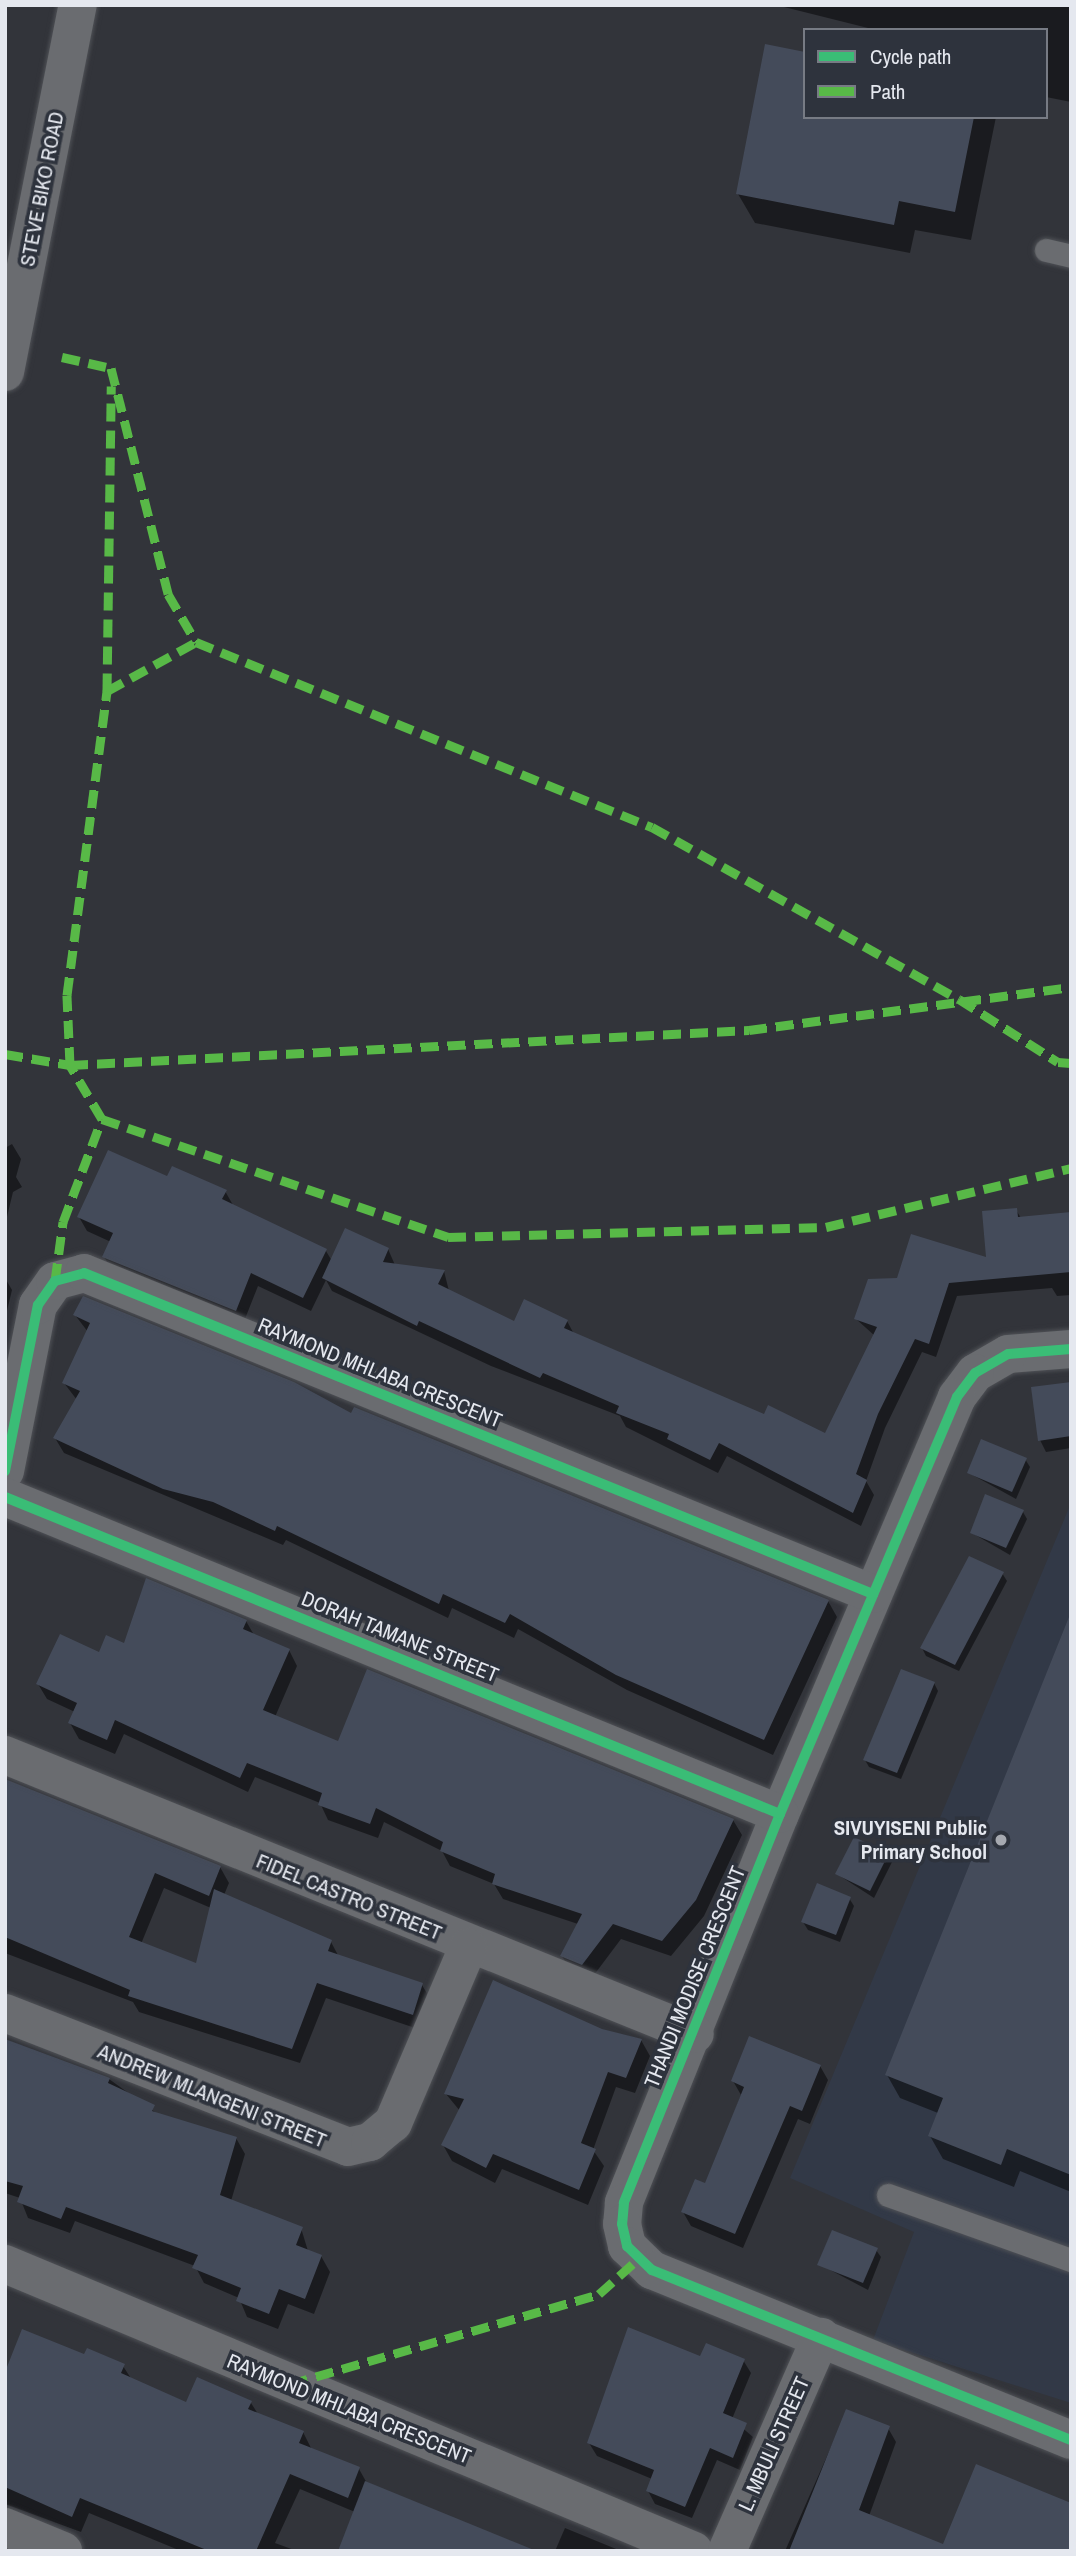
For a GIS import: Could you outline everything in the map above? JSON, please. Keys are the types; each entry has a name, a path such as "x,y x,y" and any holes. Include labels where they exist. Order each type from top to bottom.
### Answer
{"street":[{"name":"STEVE BIKO ROAD","path":"5,372 78,5"},
{"name":"RAYMOND MHLABA CRESCENT","path":"5,1471 38,1305 55,1281 84,1273 873,1594"},
{"name":"THANDI MODISE CRESCENT","path":"1071,1349 1008,1354 965,1384 780,1814 695,2035 624,2203 627,2246 652,2270 1071,2440"},
{"name":"DORAH TAMANE STREET","path":"5,1497 780,1814"},
{"name":"FIDEL CASTRO STREET","path":"5,1755 468,1947 695,2035"},
{"name":"ANDREW MLANGENI STREET","path":"5,2013 348,2147 370,2142 393,2123 468,1947"},
{"name":"RAYMOND MHLABA CRESCENT","path":"5,2264 694,2551"},
{"name":"L. MBULI STREET","path":"727,2551 821,2337"},
{"path":"5,2527 63,2551"}],"lane":[{"path":"1046,250 1071,256"},
{"path":"888,2195 1071,2260"}],"shaded area":[{"name":"SIVUYISENI Public Primary School","path":"1071,1503 1071,2403 873,2340 914,2232 790,2178"}],"building":[{"path":"765,44 803,52 803,119 974,119 955,212 899,201 894,225 736,194"},
{"path":"108,1150 167,1176 172,1166 227,1190 222,1199 327,1249 303,1298 251,1273 236,1311 102,1257 113,1233 77,1217"},
{"path":"1017,1208 1018,1217 1071,1212 1071,1272 949,1283 929,1344 915,1339 878,1414 856,1474 867,1480 853,1513 719,1443 710,1460 667,1439 669,1434 616,1413 619,1406 543,1373 540,1378 419,1321 417,1326 322,1278 345,1228 389,1248 383,1262 445,1270 438,1284 514,1321 524,1299 568,1320 564,1328 764,1414 768,1405 825,1433 877,1327 854,1319 868,1279 897,1278 911,1234 986,1257 982,1211"},
{"path":"83,1296 294,1382 351,1413 354,1407 829,1600 764,1740 616,1675 510,1614 505,1623 443,1594 439,1604 277,1526 275,1531 213,1502 163,1489 53,1438 80,1391 62,1383 90,1323 73,1315"},
{"path":"1071,1382 1071,1436 1038,1441 1031,1387"},
{"path":"981,1439 1027,1458 1012,1492 967,1473"},
{"path":"985,1494 1024,1510 1006,1548 970,1533"},
{"path":"969,1556 1004,1572 955,1665 920,1648"},
{"path":"146,1578 247,1620 243,1629 290,1649 263,1710 338,1741 367,1669 734,1819 696,1900 662,1941 613,1924 582,1965 560,1956 582,1914 492,1884 495,1874 440,1851 443,1842 376,1808 370,1824 318,1805 322,1793 247,1763 240,1778 115,1720 107,1740 68,1723 77,1703 36,1684 60,1634 99,1652 106,1635 124,1643"},
{"path":"1069,1617 1071,2175 1007,2149 1001,2165 928,2136 943,2098 885,2075"},
{"path":"901,1669 935,1682 897,1773 863,1760"},
{"path":"5,1779 221,1866 209,1896 155,1873 129,1937 196,1963 214,1889 332,1940 328,1951 423,1983 413,2015 317,1983 292,2049 128,1996 130,1990 5,1937"},
{"path":"854,1837 889,1853 870,1891 835,1874"},
{"path":"817,1883 851,1897 836,1935 801,1922"},
{"path":"493,1980 602,2029 642,2039 626,2078 608,2072 581,2143 596,2149 579,2190 493,2154 486,2168 441,2145 464,2099 444,2094"},
{"path":"749,2036 821,2065 802,2111 790,2106 735,2234 681,2212 695,2179 705,2183 744,2087 731,2081"},
{"path":"5,2039 110,2078 108,2083 155,2105 152,2111 237,2137 220,2195 303,2227 296,2245 322,2255 305,2299 279,2289 269,2314 236,2301 241,2288 192,2268 198,2255 66,2207 61,2219 17,2202 23,2186 5,2181"},
{"path":"832,2230 878,2248 863,2283 817,2265"},
{"path":"628,2327 700,2356 706,2343 745,2359 723,2413 747,2423 733,2458 710,2448 685,2507 646,2491 654,2470 587,2443"},
{"path":"22,2329 84,2354 87,2348 125,2364 121,2373 186,2402 197,2377 252,2401 248,2409 304,2431 299,2443 360,2467 348,2498 290,2474 256,2551 209,2551 80,2498 72,2517 5,2487 5,2372"},
{"path":"846,2409 890,2426 859,2510 943,2544 976,2464 1071,2503 1071,2551 789,2551"},
{"path":"365,2481 534,2550 534,2551 338,2551"}],"marked path":[{"path":"62,357 111,368 168,594 196,642 652,827 959,999 1058,1062 1071,1063"},
{"path":"55,1281 63,1222 102,1119 70,1065 67,995 107,691 111,386"},
{"path":"107,691 196,642"},
{"path":"5,1054 70,1065 749,1030 1071,987"},
{"path":"102,1119 448,1237 826,1227 1071,1168"},
{"path":"290,2384 599,2294 637,2260"}],"cycle path":[{"path":"5,1471 38,1305 55,1281 84,1273 873,1594"},
{"path":"1071,1349 1008,1354 975,1373 957,1397 780,1814 624,2203 622,2224 627,2246 652,2270 1071,2440"},
{"path":"5,1497 780,1814"}],"place":[{"name":"SIVUYISENI Public Primary School","path":"1001,1840"}]}
